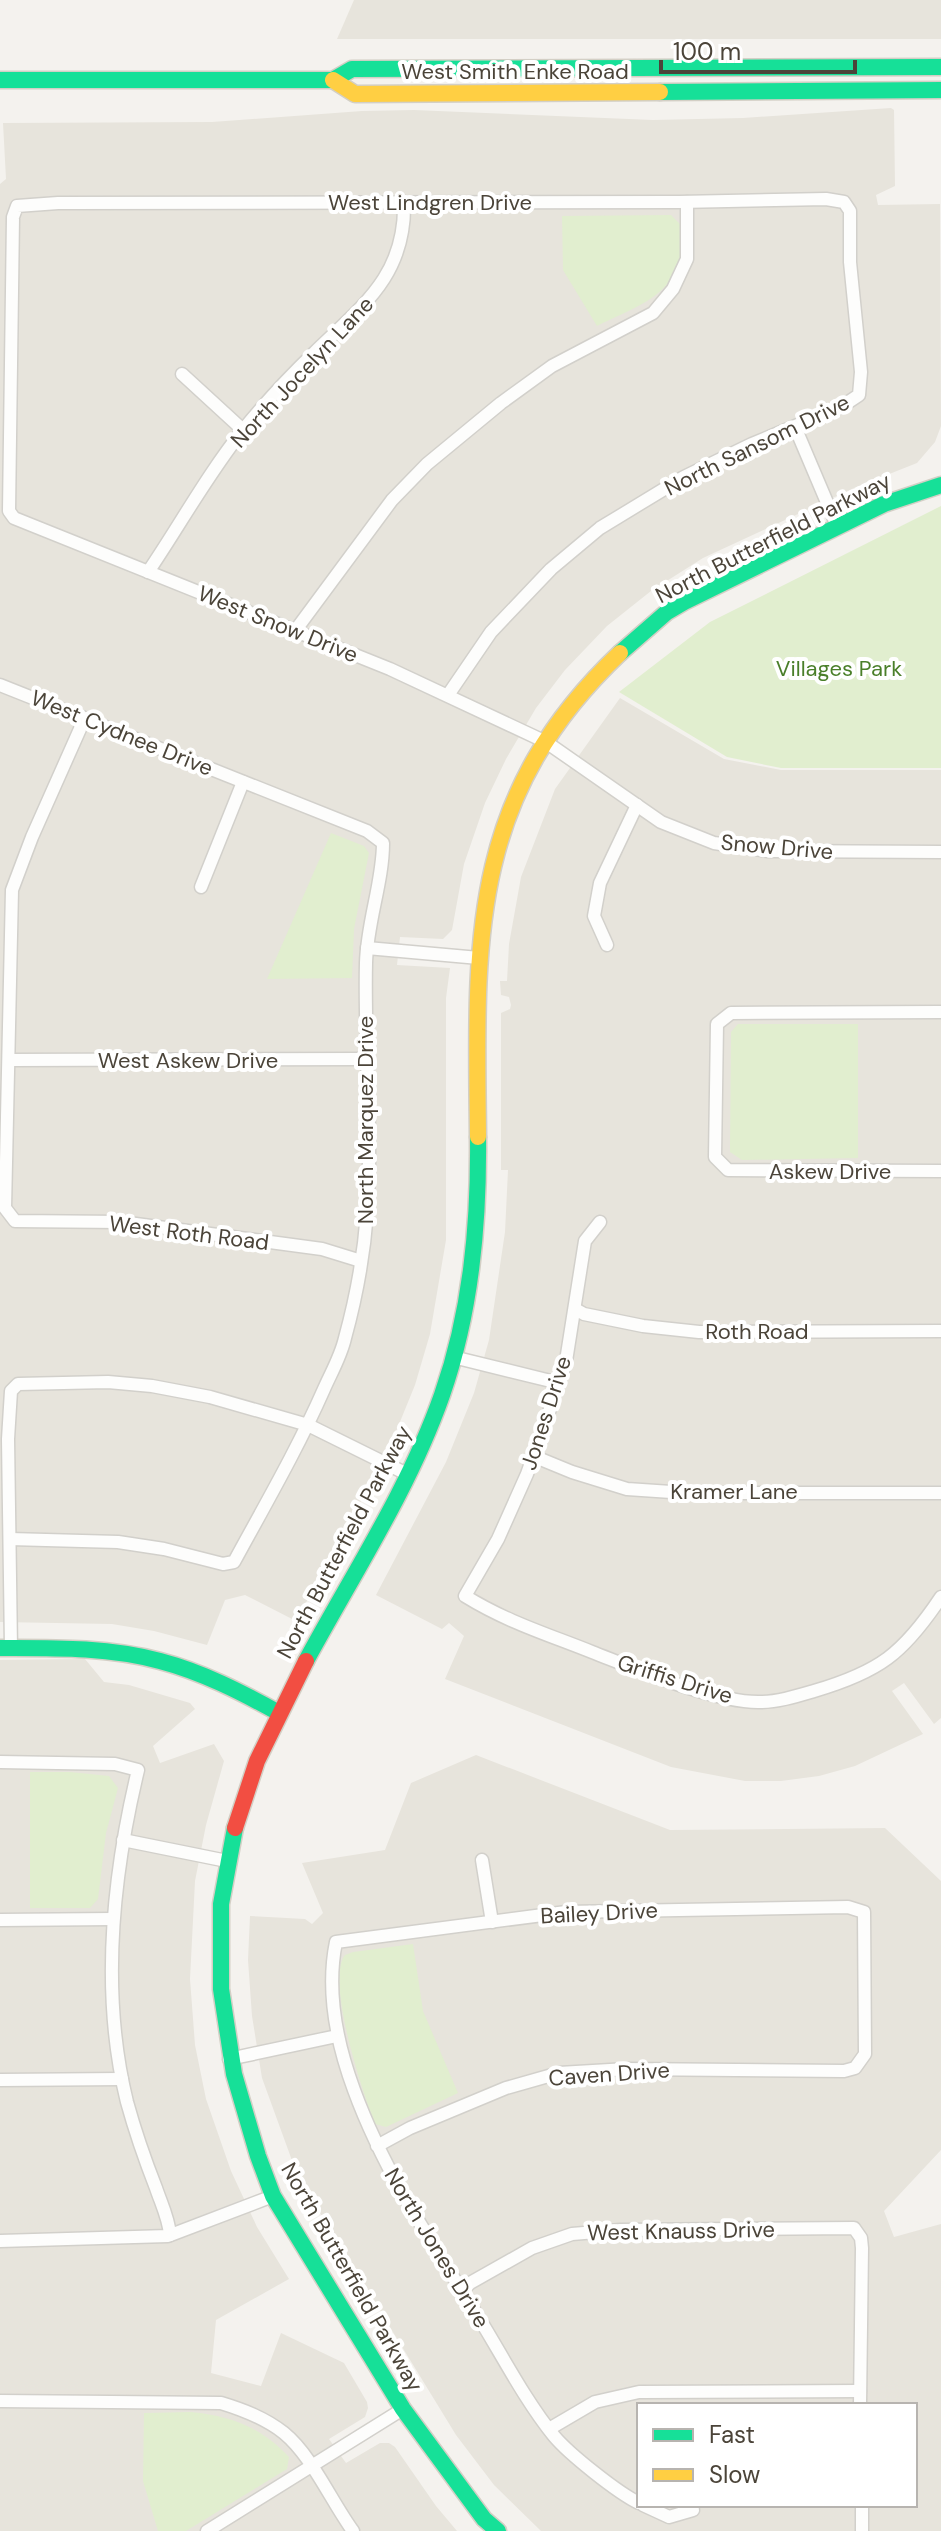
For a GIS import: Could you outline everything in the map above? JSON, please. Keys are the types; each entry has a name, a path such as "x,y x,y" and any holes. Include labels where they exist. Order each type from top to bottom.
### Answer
{"street":[{"name":"West Smith Enke Road","path":"0,80 333,80 352,69 941,67"},
{"name":"West Smith Enke Road","path":"333,80 355,94 941,90"},
{"name":"West Lindgren Drive","path":"9,511 13,217 17,206 58,203 826,199 844,202"},
{"name":"North Jocelyn Lane","path":"148,572 199,488 243,430 310,356 374,296 402,239 404,202"},
{"path":"295,631 392,500 427,464 552,366 653,313 673,289 687,259 687,202"},
{"name":"North Sansom Drive","path":"448,695 491,632 551,569 600,528 684,477 851,402 859,395 861,385 850,262 850,211 844,202"},
{"path":"182,374 243,430"},
{"path":"795,427 837,526"},
{"name":"North Butterfield Parkway","path":"498,2531 484,2519 403,2409 273,2196 241,2108 229,2059 218,1957 227,1861 243,1802 279,1713 388,1515 423,1443 453,1357 466,1303 477,1219 479,930 501,833 546,742 595,678 670,610 837,526 917,490 941,485"},
{"name":"West Snow Drive","path":"9,511 14,518 390,669 546,742"},
{"name":"West Cydnee Drive","path":"0,685 367,831 383,843"},
{"path":"9,1060 12,890 80,729 82,717"},
{"name":"Snow Drive","path":"546,742 661,822 714,843 768,851 941,852"},
{"path":"201,887 243,782"},
{"path":"607,945 594,916 600,883 637,805"},
{"name":"North Marquez Drive","path":"10,1539 118,1542 164,1549 223,1564 234,1562 308,1425 345,1341 361,1261 367,1212 367,948 383,843"},
{"path":"367,948 479,958"},
{"name":"Askew Drive","path":"941,1012 731,1013 717,1024 715,1091 715,1157 721,1166 736,1172 941,1171"},
{"name":"West Askew Drive","path":"9,1060 366,1059"},
{"name":"West Roth Road","path":"9,1060 5,1208 15,1221 121,1222 322,1249 361,1261"},
{"name":"Jones Drive","path":"465,1596 498,1539 533,1456 566,1361 585,1241 600,1222"},
{"name":"Roth Road","path":"575,1309 584,1314 643,1326 699,1332 941,1331"},
{"path":"453,1357 559,1383"},
{"path":"279,1713 183,1667 145,1657 94,1650 5,1648 10,1539 8,1439 11,1391 18,1384 92,1382 152,1386 210,1397 308,1425 407,1474"},
{"name":"Kramer Lane","path":"533,1456 627,1489 686,1493 941,1493"},
{"name":"Griffis Drive","path":"465,1596 498,1616 633,1668 727,1698 761,1702 791,1698 853,1679 890,1658 918,1630 941,1597"},
{"path":"0,1762 115,1764 138,1770 117,1870 113,1919 115,2016 122,2079 134,2130 170,2235"},
{"path":"123,1840 227,1861"},
{"path":"482,1860 492,1922"},
{"name":"Bailey Drive","path":"336,1942 566,1912 848,1907 864,1912 865,2054 855,2068"},
{"path":"0,1920 113,1919"},
{"name":"North Jones Drive","path":"336,1942 332,1961 337,2036 353,2090 377,2146 416,2220 555,2438 623,2495 637,2502"},
{"path":"229,2059 337,2036"},
{"name":"Caven Drive","path":"377,2146 410,2128 506,2088 559,2073 627,2069 844,2071 855,2068"},
{"path":"0,2080 122,2079"},
{"path":"0,2241 170,2235 273,2196"},
{"name":"West Knauss Drive","path":"462,2291 470,2283 532,2248 572,2234 620,2230 854,2228 861,2238 860,2391"},
{"path":"549,2429 595,2402 639,2392 860,2391 860,2403"},
{"path":"0,2401 221,2403 250,2412 285,2434 312,2467 353,2531"},
{"path":"207,2531 403,2409"},
{"name":"North Jones Drive","path":"647,2507 669,2517 693,2510"},
{"path":"862,2507 862,2531"}],"shaded area":[{"path":"354,0 941,0 941,39 337,39"},
{"path":"414,110 653,120 743,118 894,110 895,186 876,195 878,205 940,204 941,426 935,442 917,463 854,488 703,558 651,591 607,626 565,670 536,708 506,759 485,803 464,864 452,930 443,939 400,937 397,965 450,968 446,998 446,1240 430,1334 415,1385 369,1486 296,1621 245,1595 225,1600 207,1645 112,1624 0,1622 0,184 6,179 3,123 212,122"},
{"path":"620,698 724,759 781,770 941,770 941,1718 934,1724 904,1683 892,1691 923,1734 855,1766 819,1776 781,1781 745,1781 671,1767 445,1679 464,1636 449,1623 442,1629 376,1595 446,1462 474,1393 489,1340 505,1232 508,1170 501,1170 501,1013 510,1009 511,1005 509,997 501,995 500,981 507,981 509,944 521,877 555,789"},
{"path":"85,1659 104,1682 129,1685 190,1703 195,1709 153,1746 160,1763 214,1744 224,1761 206,1825 195,1881 190,1979 195,2045 206,2099 231,2171 257,2227 289,2279 216,2320 211,2373 261,2386 281,2333 344,2363 368,2408 365,2417 329,2439 346,2463 380,2443 395,2447 457,2531 0,2531 0,1660"},
{"path":"476,1755 670,1830 885,1828 941,1881 941,2150 884,2211 894,2237 941,2224 941,2531 541,2531 494,2485 456,2435 298,2177 262,2078 252,2016 248,1960 250,1916 305,1919 312,1924 323,1913 302,1863 385,1850 411,1783"}],"green space":[{"path":"671,215 681,225 681,254 674,275 646,302 597,326 563,270 562,216"},
{"name":"Villages Park","path":"941,506 941,768 781,768 727,757 619,692 710,622"},
{"path":"331,833 364,846 369,853 354,929 352,978 267,979"},
{"path":"738,1024 858,1024 858,1158 742,1160 730,1152 731,1032"},
{"path":"30,1772 109,1776 118,1788 106,1833 98,1899 90,1908 30,1908"},
{"path":"413,1944 423,2011 458,2093 386,2127 375,2124 355,2064 343,2011 340,1968 345,1955 353,1952"},
{"path":"191,2412 232,2420 268,2438 289,2457 287,2469 186,2531 158,2531 143,2481 144,2413"}],"traffic: fast":[{"path":"0,80 333,80 352,69 941,67"},
{"path":"660,92 941,90"},
{"path":"620,653 667,612 684,602 884,504 941,485"},
{"path":"306,1661 397,1498 442,1395 460,1332 471,1268 477,1203 478,1137"},
{"path":"0,1648 81,1649 140,1656 206,1677 279,1713"},
{"path":"235,1828 221,1904 221,1989 234,2074 258,2156 273,2196 403,2409 484,2519 498,2531"}],"traffic: slow":[{"path":"333,80 355,94 660,92"},
{"path":"478,1137 478,1000 482,937 491,877 507,819 533,763 570,707 620,653"}],"traffic: jam":[{"path":"235,1828 257,1761 306,1661"}]}
